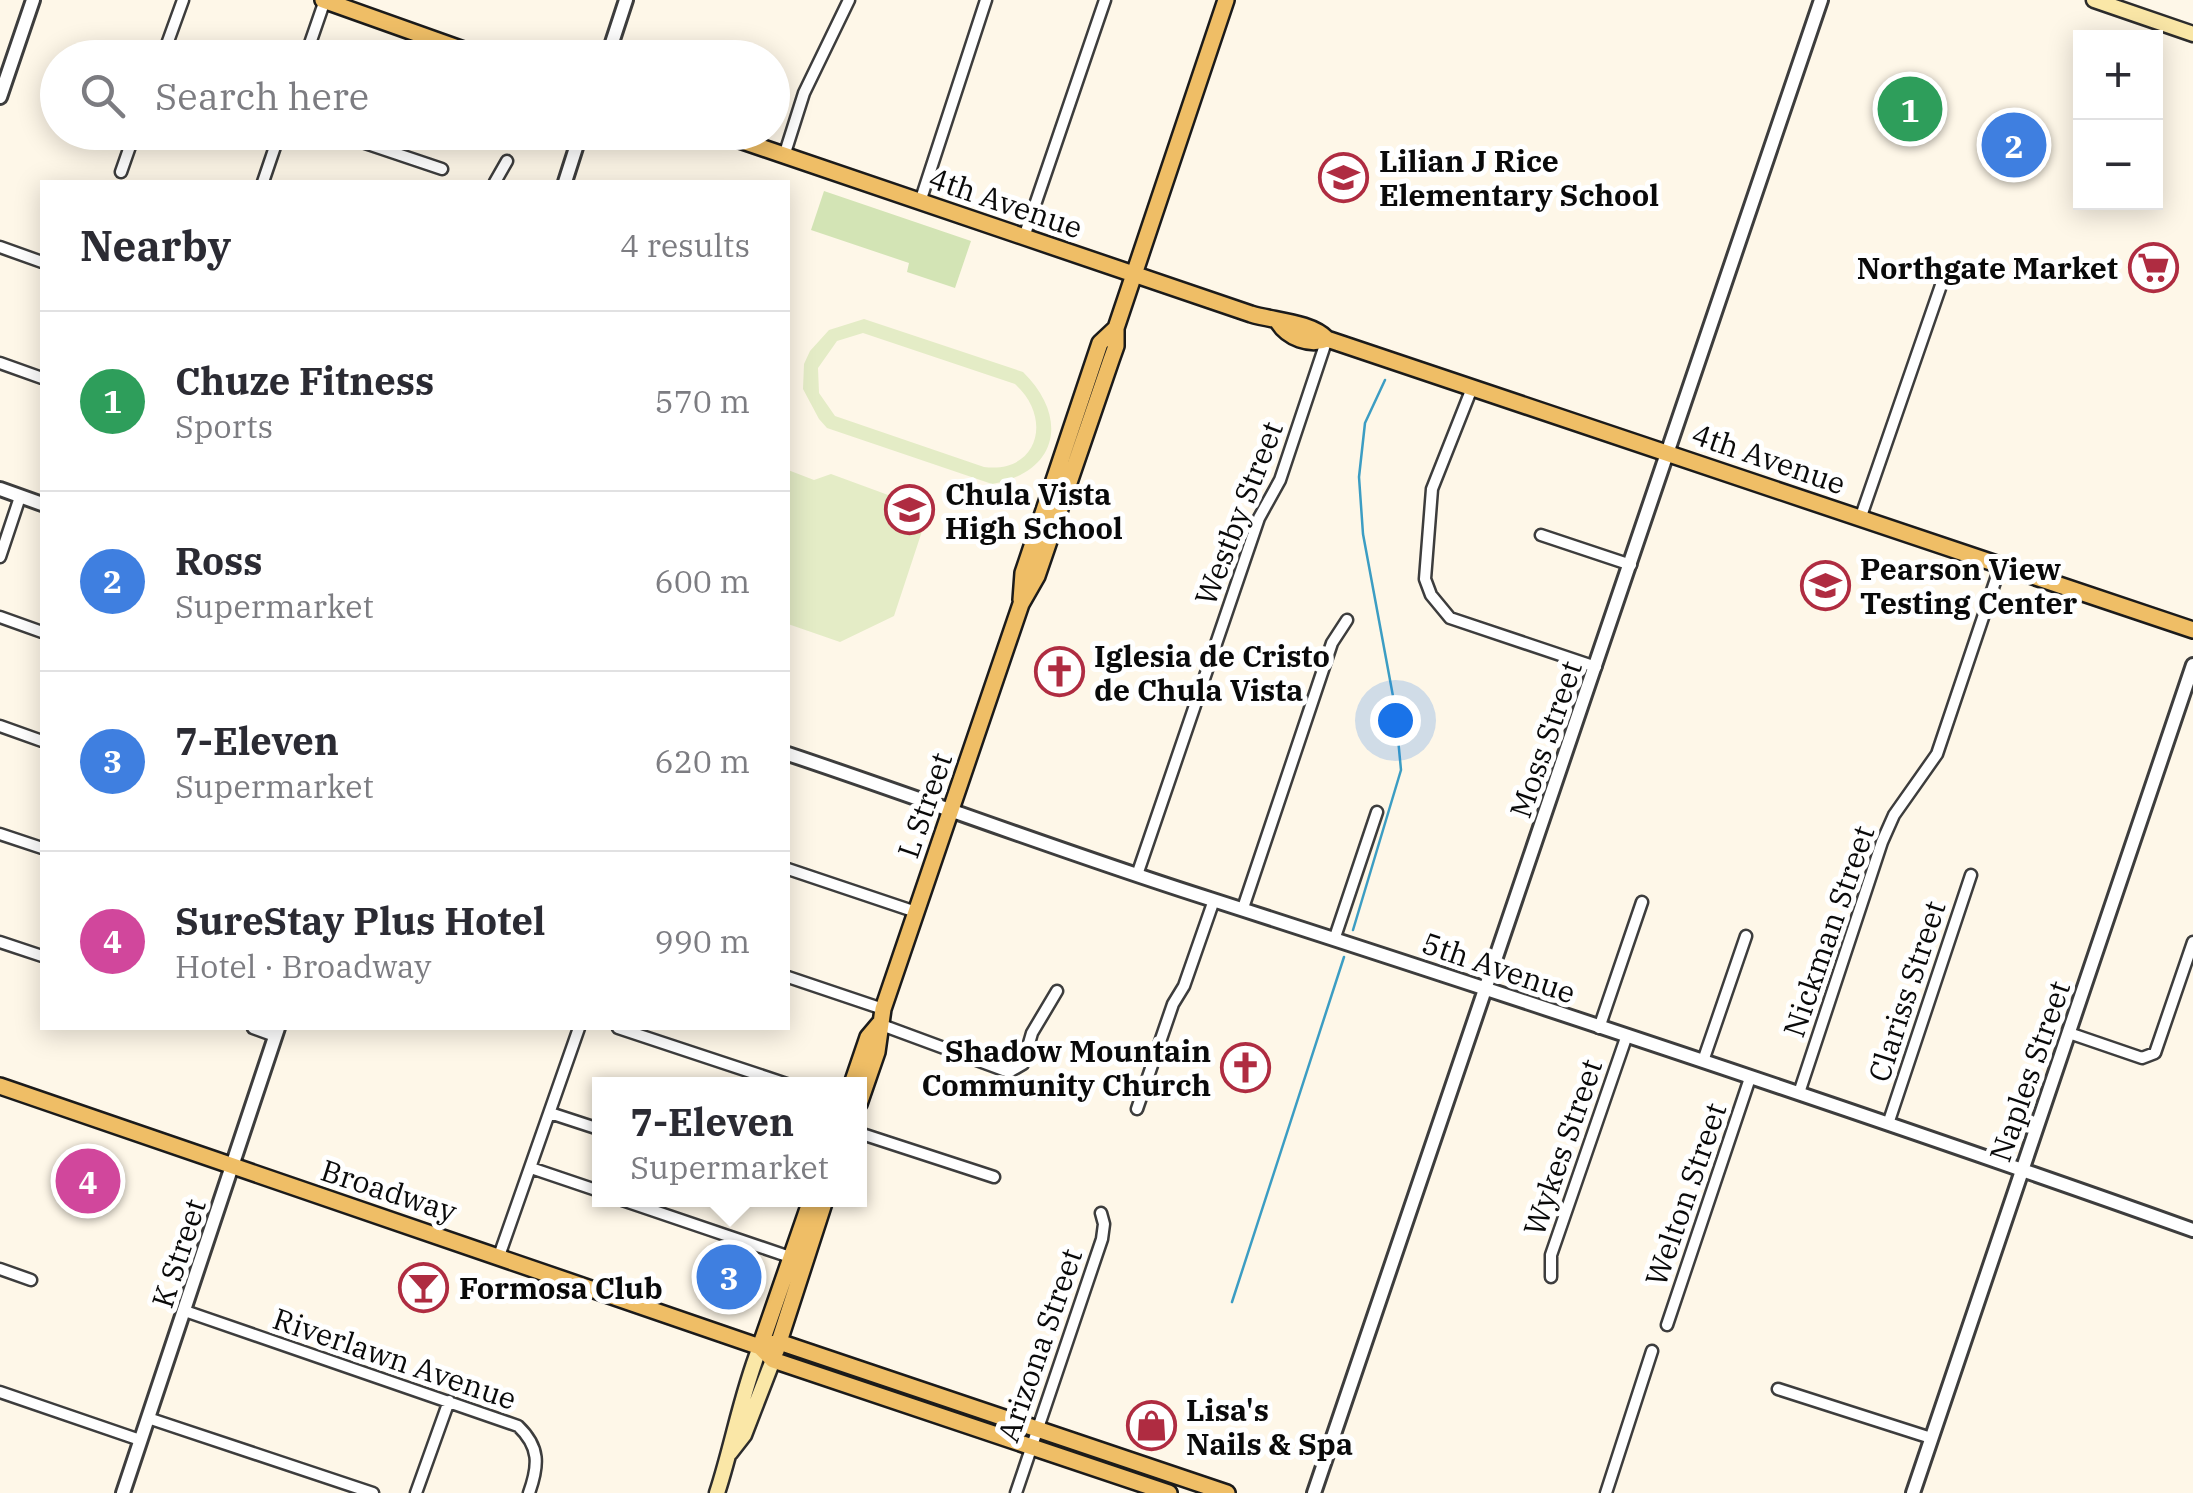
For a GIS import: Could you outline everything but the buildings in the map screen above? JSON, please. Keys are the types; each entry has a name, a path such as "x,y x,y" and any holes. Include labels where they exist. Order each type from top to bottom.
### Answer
{"main road":[{"name":"L Street","path":"867,1081 877,1052 881,1016 1021,604 1037,576 1116,346 1116,328 1226,0"},
{"path":"2094,0 2193,34"},
{"path":"327,1 436,40"},
{"name":"4th Avenue","path":"767,150 1278,322 1286,334 1316,344 1327,340 2193,630"},
{"name":"L Street","path":"854,1077 868,1036 881,1016"},
{"name":"Broadway","path":"0,1086 760,1347 774,1360 1169,1493"},
{"path":"717,1493 730,1454 736,1418 790,1257 813,1207"},
{"path":"730,1454 744,1434 774,1360 814,1207"},
{"path":"760,1347 779,1342 1227,1493"}],"street":[{"path":"0,97 33,0"},
{"path":"169,40 183,0"},
{"path":"612,40 626,0"},
{"path":"790,137 804,93 849,0"},
{"path":"920,202 986,0"},
{"path":"1024,237 1105,0"},
{"name":"Moss Street","path":"1314,1493 1488,990 1821,0"},
{"path":"313,40 327,1"},
{"path":"122,172 130,150"},
{"path":"264,180 274,150"},
{"path":"386,150 442,169"},
{"path":"566,180 576,150"},
{"path":"784,156 786,150"},
{"path":"496,180 507,160"},
{"path":"0,247 40,261"},
{"path":"1860,519 1947,268"},
{"name":"Westby Street","path":"1137,874 1259,518 1280,480 1327,340"},
{"path":"0,363 40,377"},
{"path":"1472,388 1432,489 1426,579 1431,595 1450,618 1596,667"},
{"path":"0,489 40,503"},
{"path":"0,558 20,496"},
{"path":"1541,535 1631,565"},
{"name":"Nickman Street","path":"1799,1093 1882,842 1894,815 1937,754 2000,567"},
{"path":"0,618 40,631"},
{"path":"1243,908 1332,643 1347,620"},
{"name":"Naples Street","path":"1913,1493 2193,666"},
{"path":"0,726 40,739"},
{"name":"5th Avenue","path":"790,755 1799,1093 2193,1230"},
{"path":"1335,937 1377,812"},
{"path":"0,834 40,847"},
{"path":"790,870 916,912"},
{"name":"Clariss Street","path":"1888,1124 1971,874"},
{"path":"1137,1108 1214,900"},
{"name":"Wykes Street","path":"1598,1028 1642,902"},
{"name":"Welton Street","path":"1702,1061 1746,936"},
{"path":"0,942 40,955"},
{"path":"2069,1033 2142,1058 2154,1053 2193,942"},
{"path":"790,978 1008,1072 1023,1064 1032,1033 1058,990"},
{"path":"499,1256 577,1030"},
{"path":"624,1030 766,1077"},
{"name":"K Street","path":"123,1493 277,1032"},
{"name":"Wykes Street","path":"1551,1277 1550,1256 1627,1035"},
{"name":"Welton Street","path":"1666,1325 1750,1078"},
{"path":"550,1113 592,1127"},
{"path":"867,1137 994,1177"},
{"path":"531,1168 592,1190"},
{"path":"643,1207 790,1257"},
{"name":"Arizona Street","path":"1016,1493 1102,1240 1104,1224 1100,1213"},
{"path":"0,1270 31,1280"},
{"name":"Riverlawn Avenue","path":"185,1311 518,1426 530,1437 537,1452 529,1493"},
{"path":"1606,1493 1652,1351"},
{"path":"1778,1389 1931,1438"},
{"path":"0,1392 140,1440"},
{"path":"416,1493 449,1401"},
{"path":"148,1418 373,1493"}],"green space":[{"path":"824,191 971,241 955,288 907,272 909,263 811,230"},
{"path":"864,319 1023,372 1047,407 1050,440 1043,455 1032,468 992,484 827,428 803,389 804,364 829,330","holes":["863,333 1015,384 1034,413 1034,441 1017,462 984,467 835,416 819,393 818,368 837,341"]},
{"path":"790,471 814,480 831,474 929,510 894,616 840,642 790,625"}],"waterway":[{"path":"1353,930 1401,770 1395,707 1363,534 1359,477 1365,423 1385,380"},
{"path":"1232,1302 1344,957"}],"place":[{"name":"Chuze Fitness","path":"1910,109"},
{"name":"Ross","path":"2014,145"},
{"name":"Lilian J Rice Elementary School","path":"1344,177"},
{"name":"Northgate Market","path":"2153,267"},
{"name":"Chula Vista High School","path":"910,510"},
{"name":"Pearson View Testing Center","path":"1825,585"},
{"name":"Iglesia de Cristo de Chula Vista","path":"1059,672"},
{"name":"Shadow Mountain Community Church","path":"1246,1067"},
{"name":"SureStay Plus Hotel","path":"88,1181"},
{"name":"7-Eleven","path":"729,1277"},
{"name":"Formosa Club","path":"424,1287"},
{"name":"Lisa's Nails & Spa","path":"1151,1426"}]}
